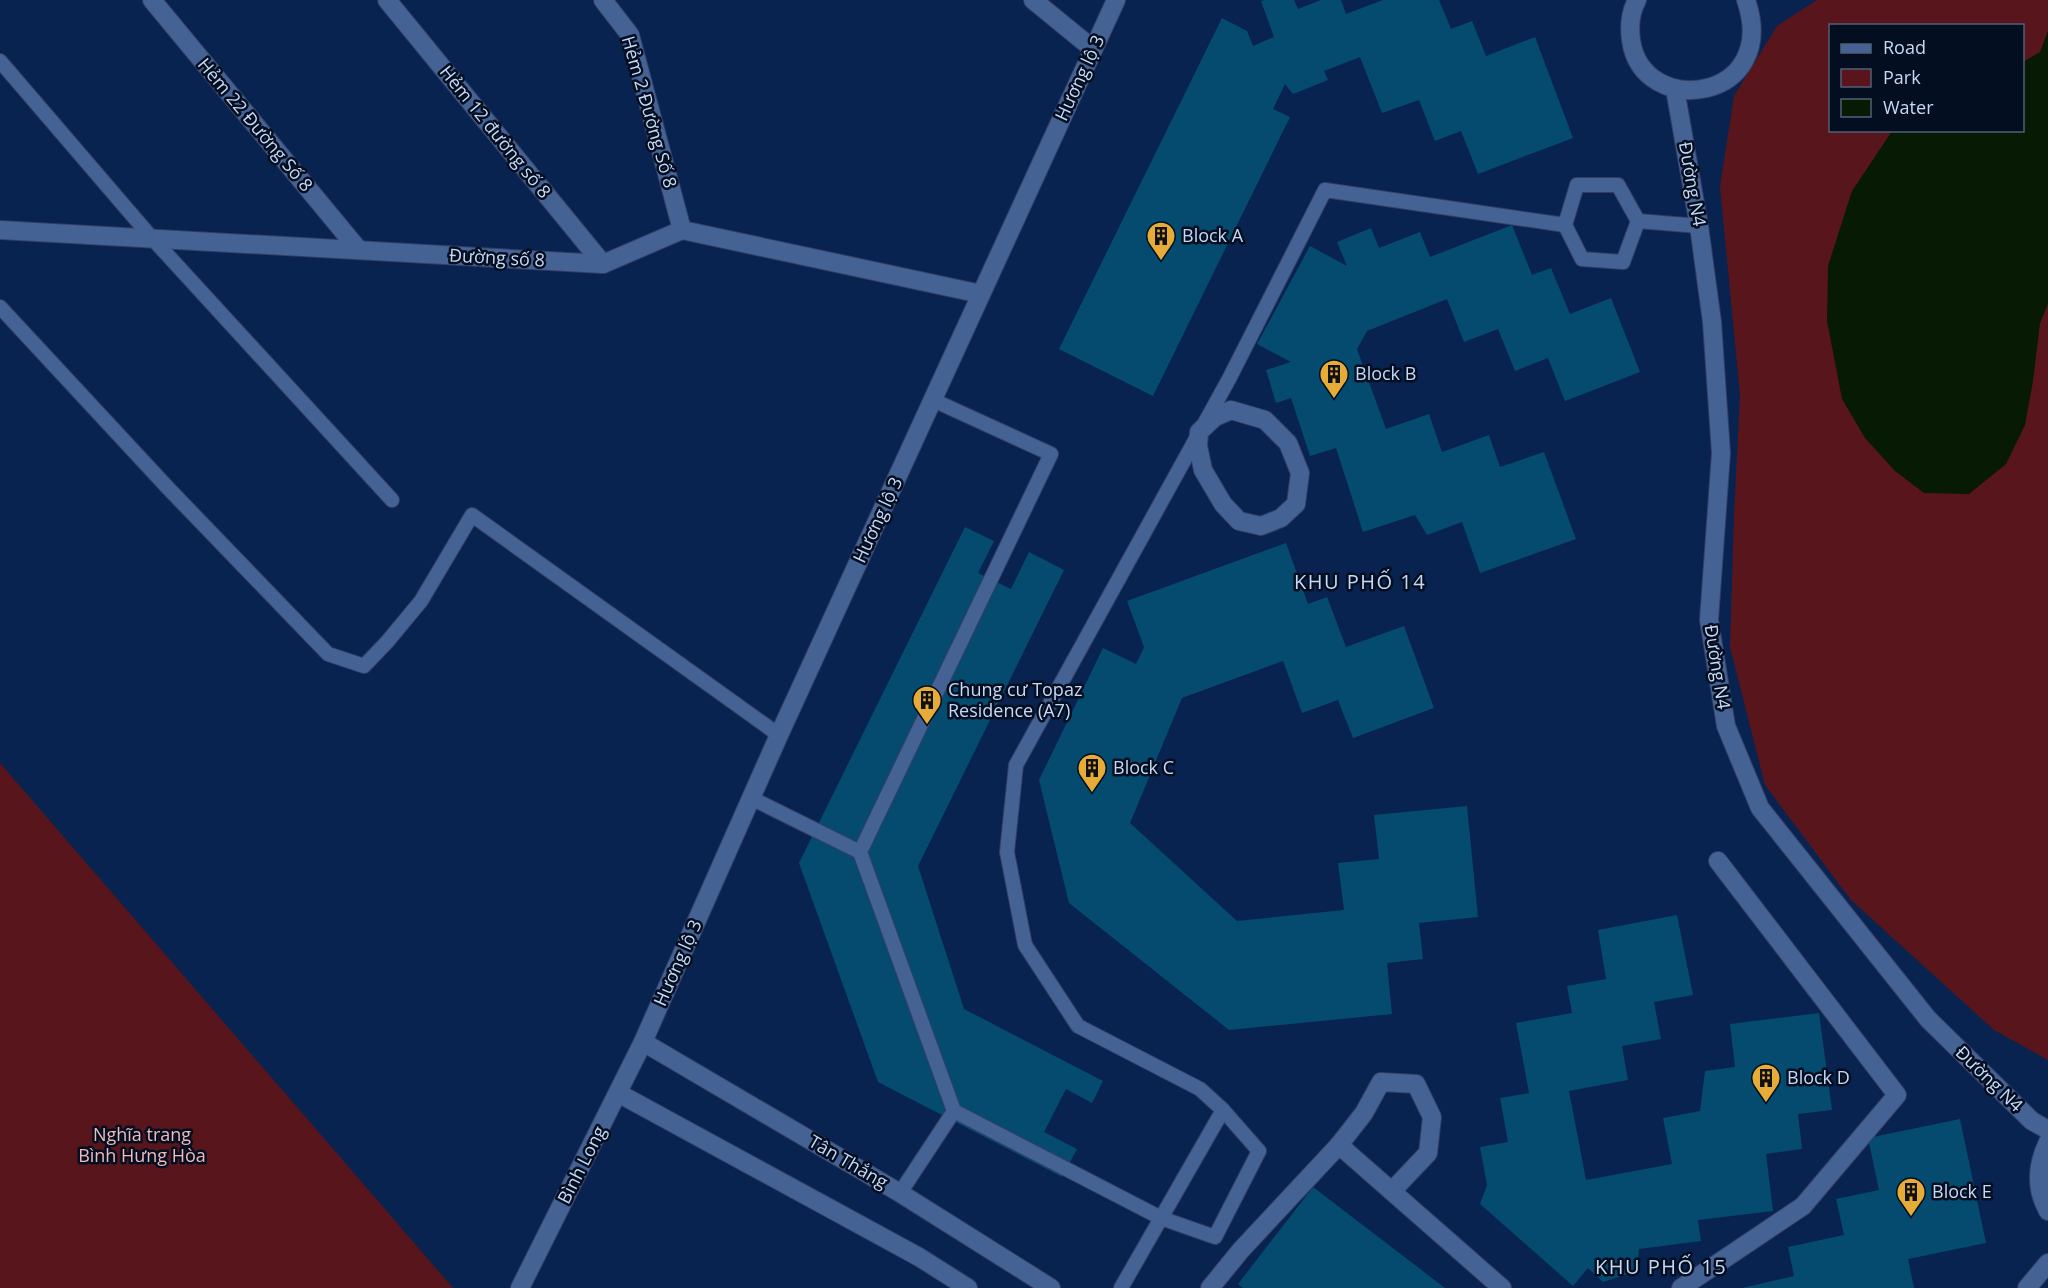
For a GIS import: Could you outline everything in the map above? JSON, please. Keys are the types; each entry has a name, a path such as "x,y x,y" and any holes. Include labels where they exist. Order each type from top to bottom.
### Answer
{"street":[{"name":"Hẻm 22 Đường Số 8","path":"152,0 358,249"},
{"name":"Hẻm 12 đường số 8","path":"387,0 603,264"},
{"name":"Hẻm 2 Đường Số 8","path":"603,0 630,35 682,230"},
{"path":"1033,0 1093,49"},
{"name":"Hương lộ 3","path":"643,1042 779,735 1116,0"},
{"path":"1632,2 1629,26 1632,47 1641,66 1656,80 1675,89 1695,91 1715,86 1733,75 1745,59 1752,39 1752,18 1746,0"},
{"name":"Đường N4","path":"1675,89 1699,226 1712,322 1721,453 1709,620 1726,726 1760,808 1837,908 1928,1019 2032,1121 2048,1130"},
{"name":"Đường số 8","path":"0,230 603,264 682,230"},
{"path":"682,230 981,294"},
{"path":"1231,410 1265,420 1288,443 1300,473 1296,504 1281,519 1261,526 1239,521 1223,504 1203,470 1197,446 1199,432 1215,417 1231,410"},
{"path":"1680,1288 1803,1206 1897,1095 1718,861"},
{"name":"Bình Long","path":"520,1288 643,1042"},
{"name":"Tân Thắng","path":"643,1042 900,1193 1051,1288"},
{"path":"1210,1288 1241,1250 1339,1145 1364,1113 1381,1082 1416,1084 1432,1117 1428,1153 1392,1191"},
{"path":"618,1093 919,1257 968,1288"},
{"path":"2048,1142 2040,1158 2038,1180 2043,1202 2048,1211"},
{"path":"1339,1145 1502,1288"},
{"path":"2027,1288 2048,1263"}],"lane":[{"path":"0,61 150,237 392,500"},
{"path":"1618,184 1638,221 1623,262 1582,259 1564,225 1577,185 1618,184"},
{"path":"751,798 860,852 954,1111 1161,1218 1215,1237 1259,1151 1223,1110 1200,1089 1078,1026 1025,945 1007,852 1016,765 1229,379 1325,190 1564,225"},
{"path":"1638,221 1699,226"},
{"path":"0,307 168,488 328,654 364,666 421,601 472,515 779,735"},
{"path":"860,852 1051,454 933,400"},
{"path":"1121,1288 1223,1110"},
{"path":"900,1193 954,1111"}],"green space":[{"path":"1817,0 2048,0 2048,1060 1994,1030 1851,900 1765,785 1730,647 1740,395 1720,187 1734,96 1777,26"},
{"name":"Nghĩa trang Bình Hưng Hòa","path":"0,763 453,1288 0,1288"}],"water":[{"path":"2048,31 2048,304 2040,323 2025,425 2006,464 1969,494 1924,493 1895,471 1865,438 1842,399 1827,321 1828,266 1852,191 1891,132 2024,132 2024,61 2040,52"}],"building":[{"name":"Block A","path":"1294,0 1298,9 1321,0 1341,0 1346,14 1383,0 1439,0 1451,29 1472,21 1486,56 1535,37 1573,138 1478,174 1461,131 1435,141 1419,100 1382,113 1360,57 1324,71 1328,80 1293,94 1285,84 1273,109 1290,117 1153,396 1059,349 1222,18 1247,31 1253,46 1274,37 1261,1"},
{"name":"Block B","path":"1512,225 1532,275 1551,268 1570,314 1611,298 1640,372 1565,401 1548,358 1515,371 1498,329 1464,342 1447,299 1367,331 1357,349 1386,429 1429,414 1442,452 1489,435 1500,467 1544,452 1576,539 1480,573 1462,522 1427,535 1415,515 1363,532 1336,448 1310,456 1291,398 1276,403 1266,370 1291,362 1257,344 1310,246 1347,266 1337,242 1371,228 1379,248 1420,232 1430,257"},
{"name":"Chung cư Topaz Residence (A7)","path":"965,527 994,541 978,573 1011,589 1029,552 1064,570 918,866 964,1009 1103,1081 1092,1103 1066,1089 1044,1132 1077,1149 1062,1177 878,1082 799,863"},
{"name":"Block C","path":"1286,543 1308,604 1327,597 1346,647 1404,626 1434,708 1353,738 1338,700 1302,713 1283,661 1182,698 1130,823 1237,921 1344,910 1338,863 1379,859 1374,815 1467,806 1478,917 1419,923 1423,959 1387,963 1392,1014 1229,1030 1069,903 1039,780 1103,648 1136,664 1144,647 1127,601"},
{"name":"Block D","path":"1677,915 1693,995 1654,1002 1661,1039 1622,1046 1628,1080 1569,1091 1586,1180 1672,1164 1663,1118 1700,1111 1705,1071 1735,1067 1730,1024 1819,1013 1832,1110 1798,1114 1802,1149 1766,1154 1773,1211 1698,1220 1701,1241 1639,1249 1637,1271 1603,1282 1588,1268 1573,1286 1480,1204 1487,1185 1480,1147 1508,1142 1500,1098 1529,1093 1516,1023 1572,1013 1567,986 1606,979 1598,930"},
{"name":"Block E","path":"1960,1119 1986,1243 1908,1259 1914,1288 1742,1288 1794,1276 1788,1247 1844,1235 1836,1199 1879,1190 1868,1138"},
{"path":"1313,1187 1445,1288 1243,1288 1238,1284"}],"place":[{"name":"Block A","path":"1161,262"},
{"name":"Block B","path":"1334,400"},
{"name":"Chung cư Topaz Residence (A7)","path":"927,726"},
{"name":"Block C","path":"1092,794"},
{"name":"Block D","path":"1766,1104"},
{"name":"Block E","path":"1911,1218"}],"district":[{"name":"KHU PHỐ 14","path":"1360,582"},
{"name":"KHU PHỐ 15","path":"1661,1267"}]}
